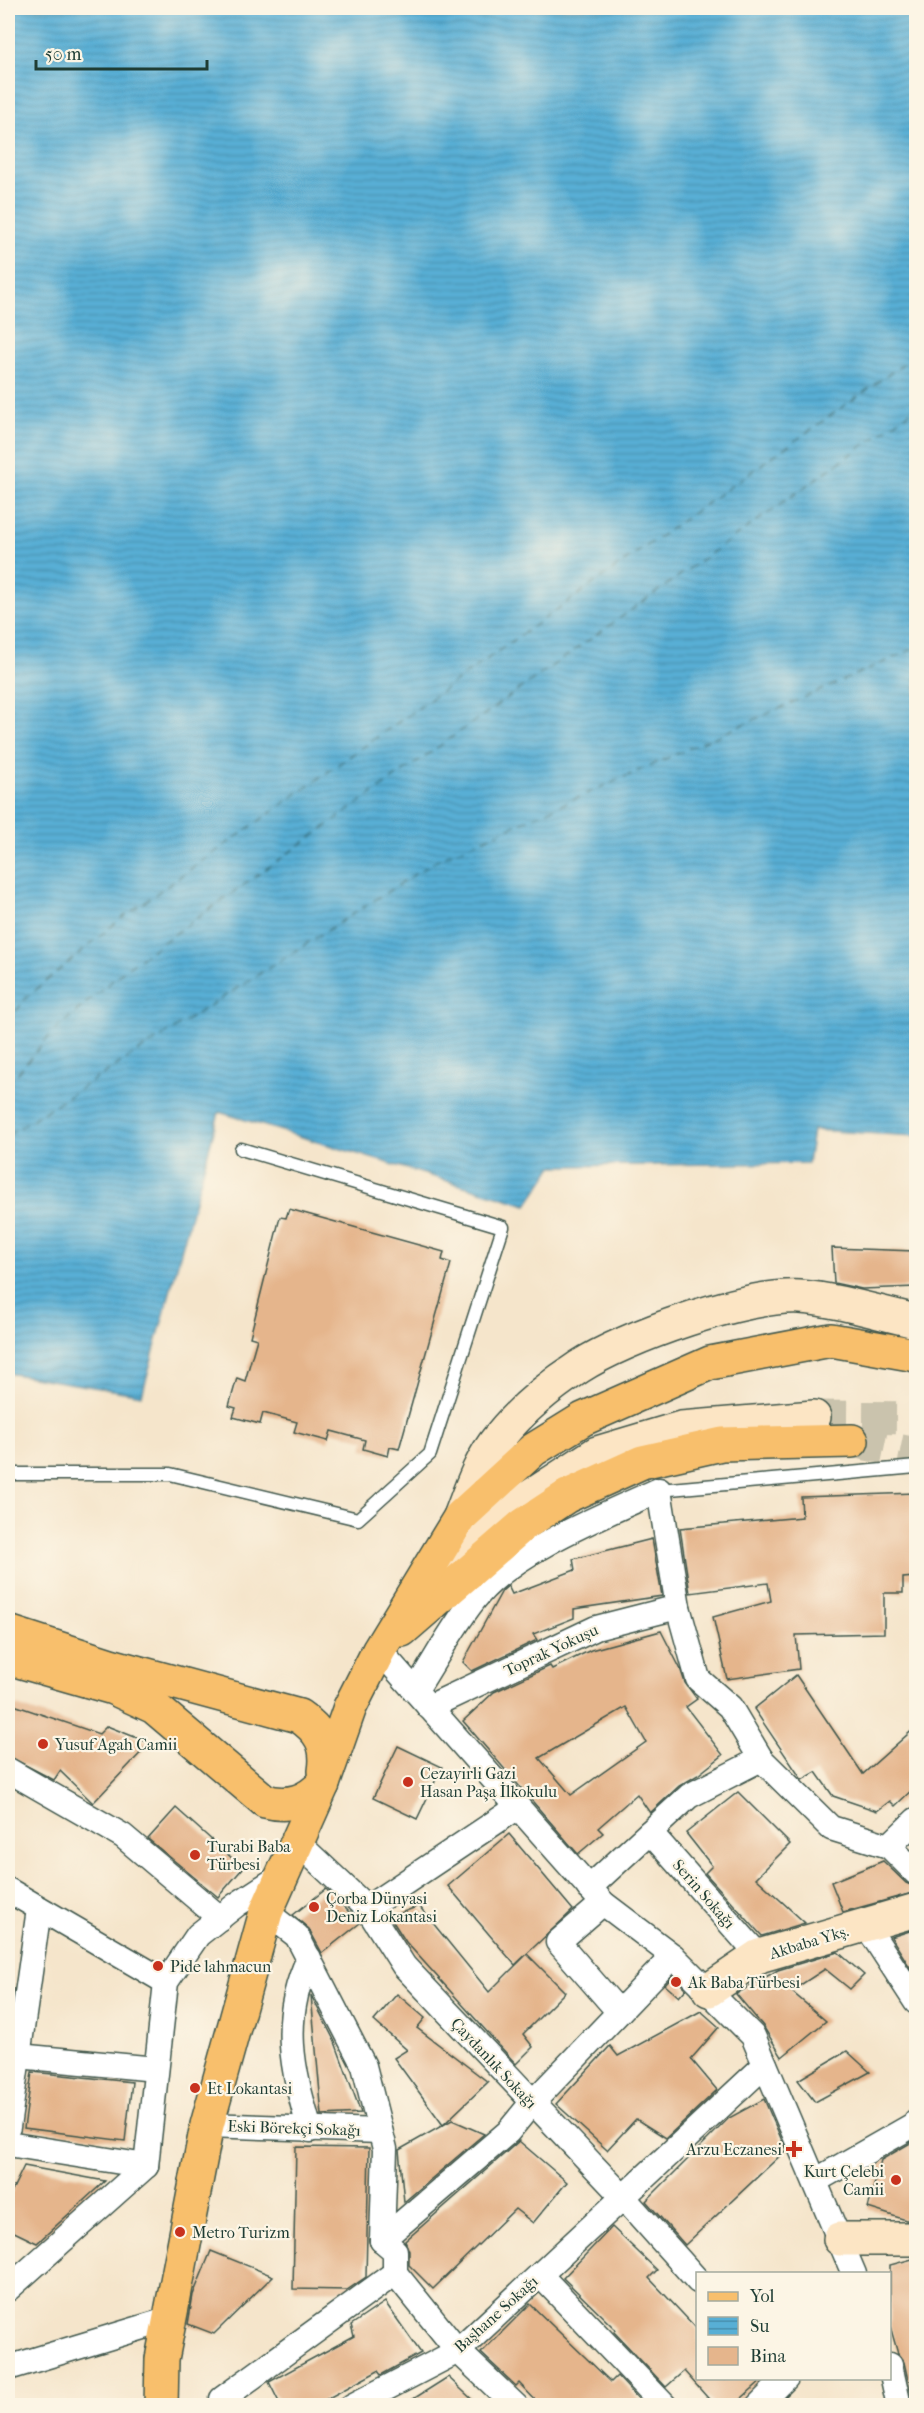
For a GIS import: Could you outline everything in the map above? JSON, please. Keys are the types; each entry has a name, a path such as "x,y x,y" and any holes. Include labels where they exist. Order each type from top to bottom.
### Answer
{"main road":[{"path":"161,2406 162,2359 207,2125 266,1912 323,1784 350,1707 379,1650 460,1517 533,1450 583,1419 710,1363 831,1340 916,1355"},
{"path":"379,1650 523,1525 567,1496 642,1462 722,1444 852,1441"},
{"path":"8,1632 111,1665 299,1716 314,1726 324,1740 327,1760 323,1784 311,1796 298,1802 279,1805 265,1801 154,1707 113,1688 8,1658"},
{"path":"299,1716 350,1707"}],"street":[{"path":"460,1517 481,1462 500,1435 530,1404 580,1366 648,1335 692,1318 737,1305 798,1297 916,1321"},
{"path":"418,1617 479,1537 522,1502 597,1453 681,1428 814,1418"},
{"path":"422,1699 478,1594 519,1561 573,1529 659,1490 678,1607 698,1679 730,1707 761,1759 831,1828 889,1846 916,1873"},
{"name":"Toprak Yokuşu","path":"422,1699 596,1628 678,1607"},
{"path":"379,1650 596,1896 673,1956 753,2036 853,2272"},
{"path":"619,2012 558,1942 650,1832 689,1796 761,1759"},
{"path":"8,1770 123,1836 220,1918"},
{"path":"368,1908 518,1807"},
{"path":"889,1846 916,1820"},
{"name":"Serin Sokağı","path":"650,1832 759,1956"},
{"name":"Çaydanlık Sokağı","path":"297,1842 368,1908 404,1966 531,2104 624,2198 696,2279"},
{"path":"8,2289 146,2166 166,1982 198,1935 282,1875"},
{"path":"8,1890 166,1982"},
{"path":"8,2127 39,1908"},
{"name":"Akbaba Ykş.","path":"709,1990 759,1956 916,1910"},
{"path":"266,1912 297,1936 364,2066 385,2149 382,2240"},
{"path":"866,1925 916,2002"},
{"path":"382,2240 508,2132 531,2104 673,1956"},
{"path":"309,1958 297,1983 292,2023 292,2069 310,2130"},
{"path":"18,2055 156,2069"},
{"name":"Başhane Sokağı","path":"352,2406 458,2351 765,2066"},
{"path":"815,2181 916,2124"},
{"name":"Eski Börekçi Sokağı","path":"207,2125 380,2131"},
{"path":"8,2144 146,2166"},
{"path":"840,2240 916,2239"},
{"path":"382,2240 395,2251 395,2273 458,2351 516,2406"},
{"path":"222,2406 222,2399 395,2273"},
{"path":"540,2275 665,2406"},
{"path":"9,2364 170,2319"},
{"path":"891,2370 899,2406"},
{"path":"758,2406 784,2380"}],"lane":[{"path":"8,1474 170,1474 358,1519 430,1454 503,1227 241,1149"},
{"path":"659,1490 916,1467"}],"water":[{"path":"8,8 916,8 916,1136 813,1130 808,1163 553,1166 527,1205 219,1112 142,1395 8,1373"}],"building":[{"path":"289,1209 444,1252 442,1260 451,1263 399,1449 390,1447 388,1456 363,1449 365,1440 331,1431 328,1441 294,1432 297,1422 263,1413 260,1424 233,1417 236,1408 229,1406 237,1378 245,1381 257,1339 250,1337 280,1217 286,1218"},
{"path":"832,1248 915,1251 916,1287 862,1289 834,1283"},
{"path":"916,1493 915,1577 903,1578 903,1593 884,1593 884,1633 796,1635 799,1669 727,1679 713,1617 771,1601 768,1583 690,1593 680,1528 802,1517 801,1497"},
{"path":"652,1539 662,1596 574,1609 574,1618 533,1634 537,1640 472,1671 463,1662 502,1591 508,1586 512,1594 575,1570 573,1559"},
{"path":"661,1631 685,1683 697,1699 686,1707 723,1755 698,1775 679,1786 650,1813 637,1794 598,1828 603,1833 578,1854 463,1721 494,1692 550,1666 552,1669 591,1650","holes":["626,1707 646,1742 571,1795 539,1758"]},
{"path":"796,1675 863,1774 916,1727 916,1786 895,1806 890,1801 877,1811 833,1796 816,1772 802,1780 754,1709"},
{"path":"8,1703 99,1734 107,1726 150,1743 93,1803 60,1771 54,1780 8,1756"},
{"name":"Cezayirli Gazi Hasan Paşa İlkokulu","path":"398,1746 442,1767 417,1819 373,1798"},
{"path":"738,1792 790,1844 756,1878 805,1923 762,1936 705,1873 712,1866 686,1833"},
{"name":"Turabi Baba Türbesi","path":"176,1808 243,1868 218,1897 148,1839"},
{"path":"509,1834 573,1910 515,1965 448,1886"},
{"path":"883,1861 906,1883 916,1887 916,1892 843,1912 831,1882"},
{"path":"326,1889 360,1923 322,1953 309,1929 293,1915"},
{"path":"419,1906 489,1992 527,1954 565,1992 523,2034 533,2047 516,2064 406,1942 390,1917"},
{"path":"916,1929 916,1977 891,1937"},
{"path":"838,1952 864,1975 850,1989 825,1969 791,1991 826,2021 782,2057 763,2026 736,1994 778,1970"},
{"path":"673,1976 686,1989 679,1997 665,1985"},
{"path":"397,1994 425,2018 417,2028 488,2082 443,2125 394,2058 407,2050 374,2021"},
{"path":"311,1995 335,2042 361,2113 322,2115"},
{"path":"701,2011 719,2027 691,2059 717,2090 666,2138 636,2119 607,2150 556,2104 610,2046 618,2056"},
{"path":"847,2051 870,2072 815,2102 798,2080"},
{"path":"32,2072 132,2082 125,2141 24,2128"},
{"path":"764,2099 786,2150 685,2245 646,2201 729,2118"},
{"path":"452,2120 484,2134 404,2202 399,2150"},
{"path":"519,2141 567,2182 533,2223 515,2209 433,2289 409,2265 409,2251 405,2241"},
{"name":"Kurt Çelebi Camii","path":"912,2142 916,2150 916,2220 906,2220 868,2208 881,2160"},
{"path":"296,2147 369,2148 366,2277 347,2290 293,2289"},
{"path":"24,2166 105,2181 37,2243 8,2229 8,2199"},
{"path":"612,2227 657,2270 649,2278 696,2328 696,2380 762,2380 733,2406 715,2406 684,2371 666,2387 614,2332 616,2330 563,2278"},
{"path":"211,2251 273,2276 214,2334 188,2324 193,2295"},
{"path":"916,2258 916,2402 913,2402 904,2362 898,2354 891,2330 890,2265"},
{"path":"385,2302 421,2353 381,2375 378,2371 314,2406 281,2406 269,2382 354,2336 351,2325"},
{"path":"530,2304 611,2382 617,2376 645,2406 541,2406 519,2383 516,2386 481,2353"},
{"path":"448,2377 479,2406 402,2406"}],"ferry route":[{"path":"8,1023 25,999 119,920 916,355"},
{"path":"8,1084 53,1032 128,967 916,408"},
{"path":"8,1135 439,859 916,648"}],"tunnel":[{"path":"814,1417 916,1418"},
{"path":"852,1441 916,1454"}],"place":[{"name":"Yusuf Agah Camii","path":"43,1744"},
{"name":"Cezayirli Gazi Hasan Paşa İlkokulu","path":"408,1782"},
{"name":"Turabi Baba Türbesi","path":"195,1855"},
{"name":"Çorba Dünyasi Deniz Lokantasi","path":"314,1907"},
{"name":"Pide lahmacun","path":"158,1966"},
{"name":"Ak Baba Türbesi","path":"676,1982"},
{"name":"Et Lokantasi","path":"195,2088"},
{"name":"Arzu Eczanesi","path":"794,2149"},
{"name":"Kurt Çelebi Camii","path":"896,2180"},
{"name":"Metro Turizm","path":"180,2232"}]}
